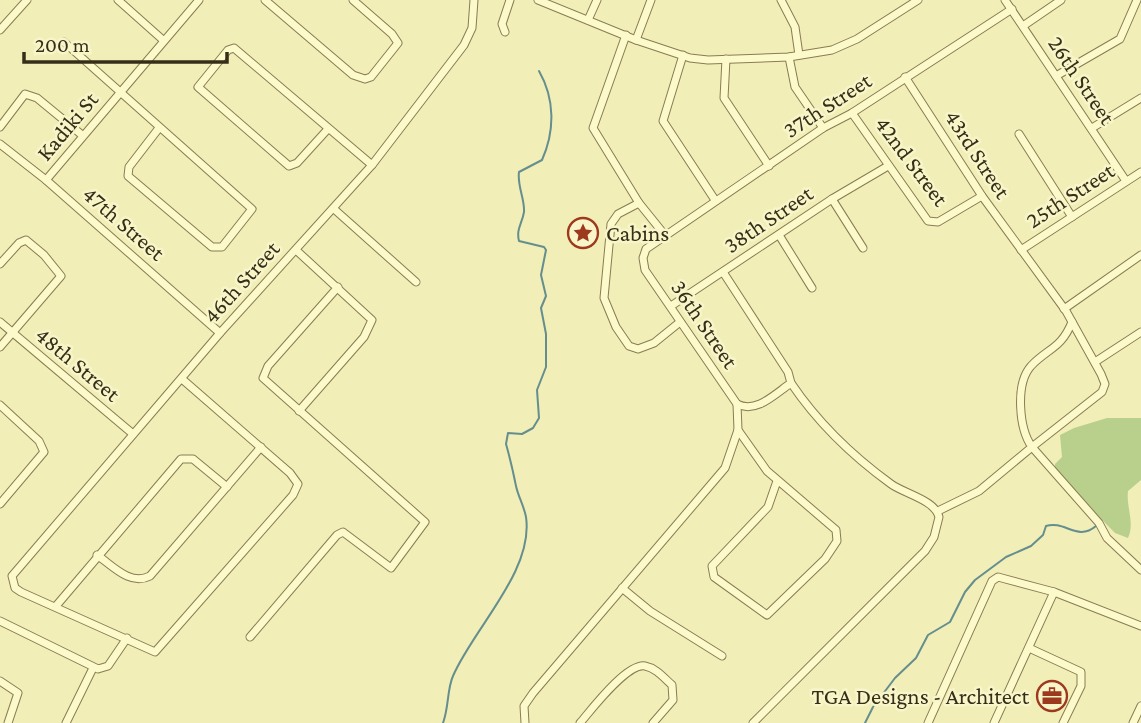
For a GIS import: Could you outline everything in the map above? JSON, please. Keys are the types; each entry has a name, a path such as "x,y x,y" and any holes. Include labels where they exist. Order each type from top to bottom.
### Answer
{"street":[{"path":"0,30 27,0"},
{"path":"118,0 163,40"},
{"name":"Kadiki St","path":"46,180 199,0"},
{"path":"267,1 353,75 365,79 379,68 398,43 392,34 353,0"},
{"name":"46th Street","path":"56,606 15,588 12,576 220,333 372,165 464,45 472,28 474,0"},
{"path":"505,32 502,24 510,0"},
{"path":"538,0 636,40 698,59 789,57 839,48 918,0"},
{"path":"588,20 597,0"},
{"path":"636,40 651,0"},
{"path":"781,0 794,27 799,55"},
{"name":"26th Street","path":"1005,0 1126,181"},
{"path":"1023,26 1061,0"},
{"path":"1056,76 1120,39 1137,0"},
{"name":"37th Street","path":"664,234 822,128 852,113 1012,9"},
{"path":"1130,15 1141,19"},
{"path":"626,35 593,128 639,202 664,234"},
{"path":"64,42 252,209 222,247 212,247 128,176 129,167 159,128"},
{"path":"327,130 297,163 289,166 198,87 228,50 234,48 327,130 372,165"},
{"path":"683,55 663,121 715,200"},
{"path":"789,57 795,87 822,128"},
{"path":"726,59 724,98 769,166"},
{"name":"43rd Street","path":"905,77 982,196 1064,309 1095,362"},
{"path":"0,127 25,94 37,98 82,135"},
{"path":"1091,128 1141,98"},
{"name":"42nd Street","path":"852,113 888,166 933,224 982,196"},
{"path":"1019,134 1072,217"},
{"name":"47th Street","path":"0,144 46,180 220,333"},
{"name":"38th Street","path":"671,306 832,199 888,166"},
{"name":"25th Street","path":"1021,250 1141,172"},
{"path":"832,199 863,248"},
{"path":"639,202 618,214 611,224 604,298 607,310 629,346 638,349 653,343 680,322"},
{"path":"334,209 416,282"},
{"name":"36th Street","path":"664,234 646,249 642,264 737,404"},
{"path":"779,235 812,288"},
{"path":"0,264 19,243 26,240 61,272 60,279 0,347"},
{"path":"296,250 369,314 372,326 299,411"},
{"path":"1064,309 1141,255"},
{"path":"723,272 788,372 791,383 829,433 890,484 938,511"},
{"path":"250,637 337,535 343,532 391,568 425,522 263,378 268,366 338,287"},
{"name":"48th Street","path":"0,322 133,434"},
{"path":"1072,323 1064,341 1030,367 1025,377 1022,411 1024,428 1032,447 1099,523 1107,538 1141,570"},
{"path":"938,511 979,491 1102,392 1105,384 1095,362 1141,332"},
{"path":"182,379 296,478 297,491 155,652 56,606 181,459 193,459 227,487"},
{"path":"525,723 524,706 533,692 725,468 738,430 737,404 745,408 759,405 791,383"},
{"path":"0,405 39,441 44,452 3,493 0,504"},
{"path":"738,430 766,471 836,530 837,541 825,559 767,615 714,577 712,566 768,507 777,481"},
{"path":"97,555 130,578 136,580 150,576 261,447"},
{"path":"753,723 925,551 934,537 938,511"},
{"path":"928,723 992,581 1001,576 1054,592 1141,626"},
{"path":"622,587 650,611 722,656"},
{"path":"994,723 1054,592"},
{"path":"0,621 93,668 108,666 127,638"},
{"path":"1029,648 1081,672 1081,686 1063,723"},
{"path":"580,723 622,677 633,667 643,665 651,668 671,685 673,700 653,723"},
{"path":"66,723 93,668"},
{"path":"0,681 18,693 18,700 8,723"},
{"path":"1133,723 1141,706"}],"green space":[{"path":"1107,418 1141,418 1141,480 1128,491 1131,527 1128,538 1115,533 1055,472 1055,464 1062,457 1060,435"}],"waterway":[{"path":"443,723 453,676 512,579 526,537 526,517 506,444 508,433 522,434 533,428 539,418 537,390 546,367 546,334 541,308 546,296 541,275 546,250 544,247 519,241 518,237 524,212 519,172 542,160 551,126 548,93 539,71"},
{"path":"865,723 873,707 895,678 916,658 928,635 950,622 965,592 975,580 1006,557 1031,546 1043,535 1046,526 1053,525 1083,532 1096,526"}],"place":[{"name":"Cabins","path":"583,233"},
{"name":"TGA Designs - Architect","path":"1052,696"}]}
